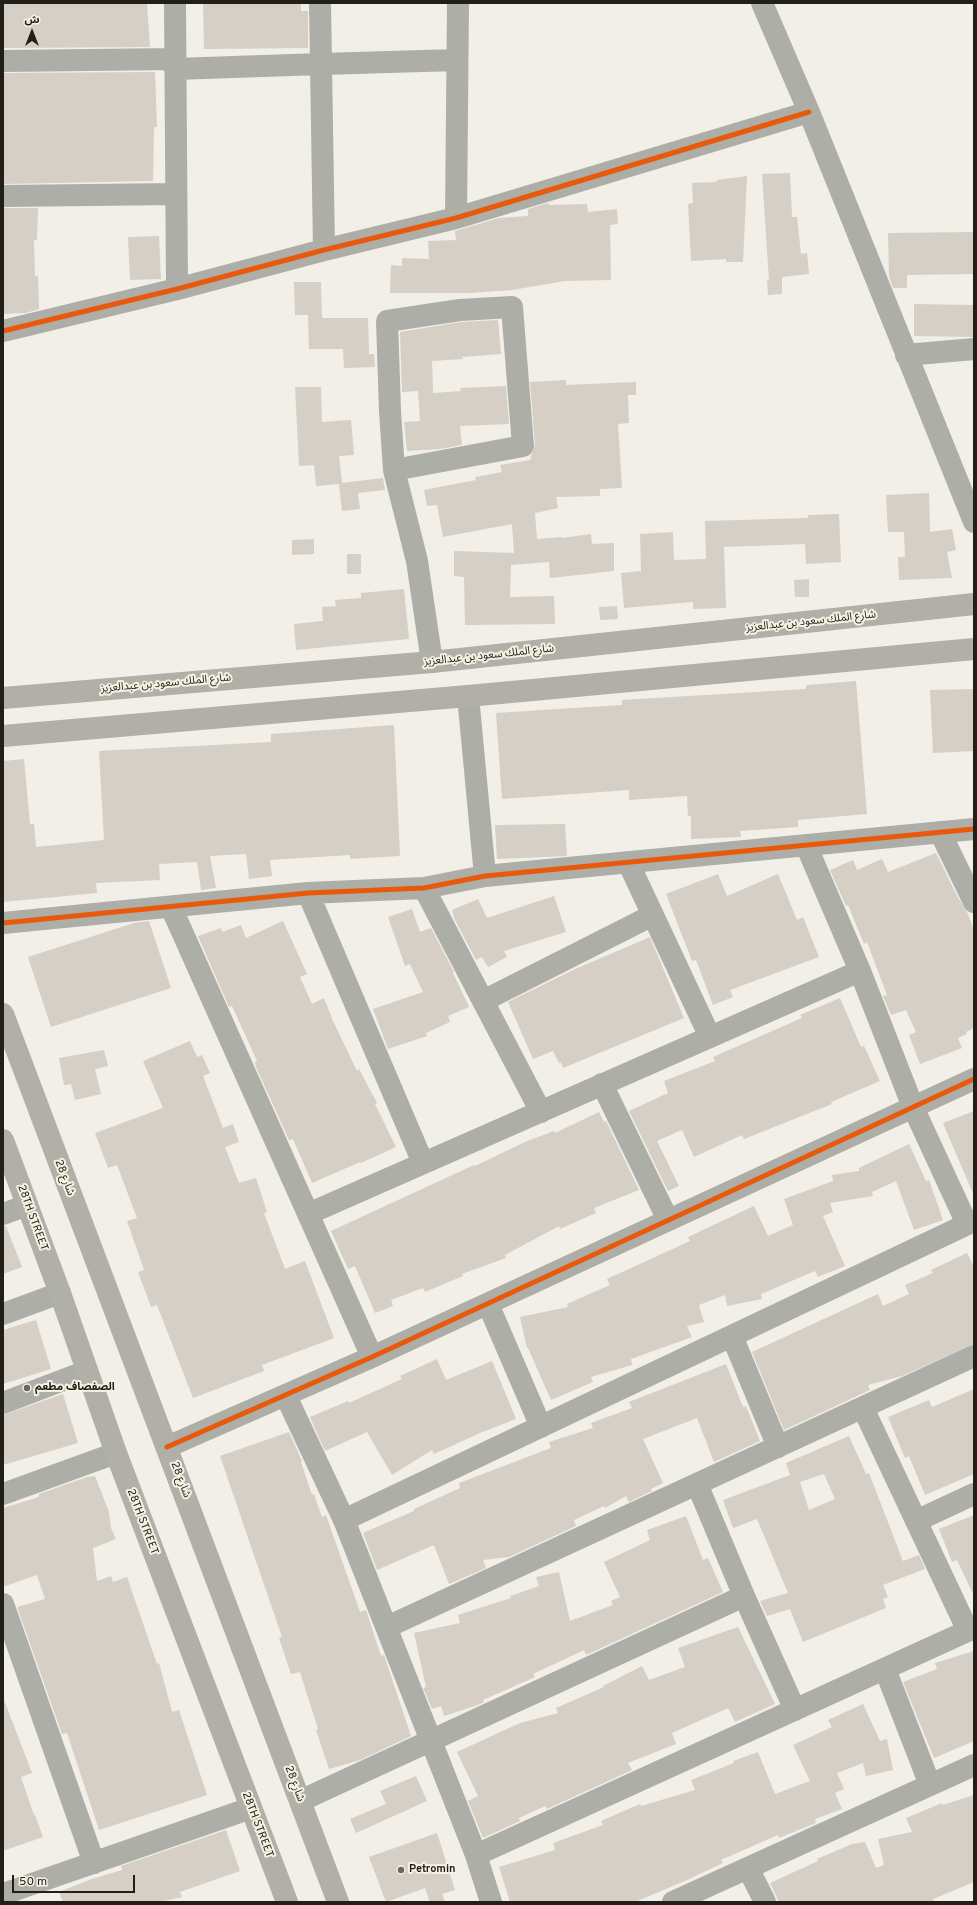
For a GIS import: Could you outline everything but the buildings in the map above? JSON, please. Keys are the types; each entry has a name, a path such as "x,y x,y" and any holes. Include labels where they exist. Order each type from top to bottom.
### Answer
{"main road":[{"name":"شارع الملك سعود بن عبدالعزيز","path":"3,698 432,662 974,604"},
{"path":"3,736 468,696 974,649"},
{"name":"شارع 28","path":"3,1014 168,1446 338,1902"},
{"name":"28TH STREET","path":"3,1140 60,1293 116,1453 287,1902"}],"street":[{"path":"175,3 177,289"},
{"path":"320,3 324,250"},
{"path":"456,218 458,3"},
{"path":"762,3 809,112 974,522"},
{"path":"3,61 175,64 321,64 457,60"},
{"path":"3,331 177,289 324,250 456,218 809,112"},
{"path":"3,196 176,194"},
{"path":"394,470 523,446 512,307 460,310 387,321 390,411 394,470 417,561 432,662"},
{"path":"906,355 974,349"},
{"path":"468,696 485,876"},
{"path":"3,923 308,893 424,888 485,876 974,829"},
{"path":"940,832 974,902"},
{"path":"344,1520 971,1223 913,1107 860,971 806,845"},
{"path":"628,862 710,1037"},
{"path":"424,888 541,1112"},
{"path":"308,893 423,1163"},
{"path":"171,907 372,1357"},
{"path":"483,1001 653,915"},
{"path":"308,1214 860,971"},
{"path":"168,1446 286,1396 372,1357 974,1079"},
{"path":"602,1084 668,1220"},
{"path":"3,1214 27,1205"},
{"path":"3,1314 60,1293"},
{"path":"488,1304 541,1427"},
{"path":"732,1336 778,1447"},
{"path":"387,1627 974,1356"},
{"path":"3,1403 87,1371"},
{"path":"286,1396 344,1520 476,1855 491,1902"},
{"path":"476,1855 971,1630 916,1521 863,1408"},
{"path":"3,1494 116,1453"},
{"path":"697,1484 744,1596 795,1710"},
{"path":"916,1521 974,1494"},
{"path":"300,1800 744,1596"},
{"path":"3,1604 94,1863"},
{"path":"885,1669 930,1785"},
{"path":"672,1902 974,1765"},
{"path":"3,1894 251,1808"},
{"path":"748,1868 765,1902"}],"cycle path":[{"path":"3,331 177,289 324,250 456,218 809,112"},
{"path":"3,923 308,893 424,888 485,876 974,829"},
{"path":"167,1447 372,1357 974,1079"}],"place":[{"name":"الصفصاف مطعم","path":"27,1388"},
{"name":"Petromin","path":"401,1870"}]}
